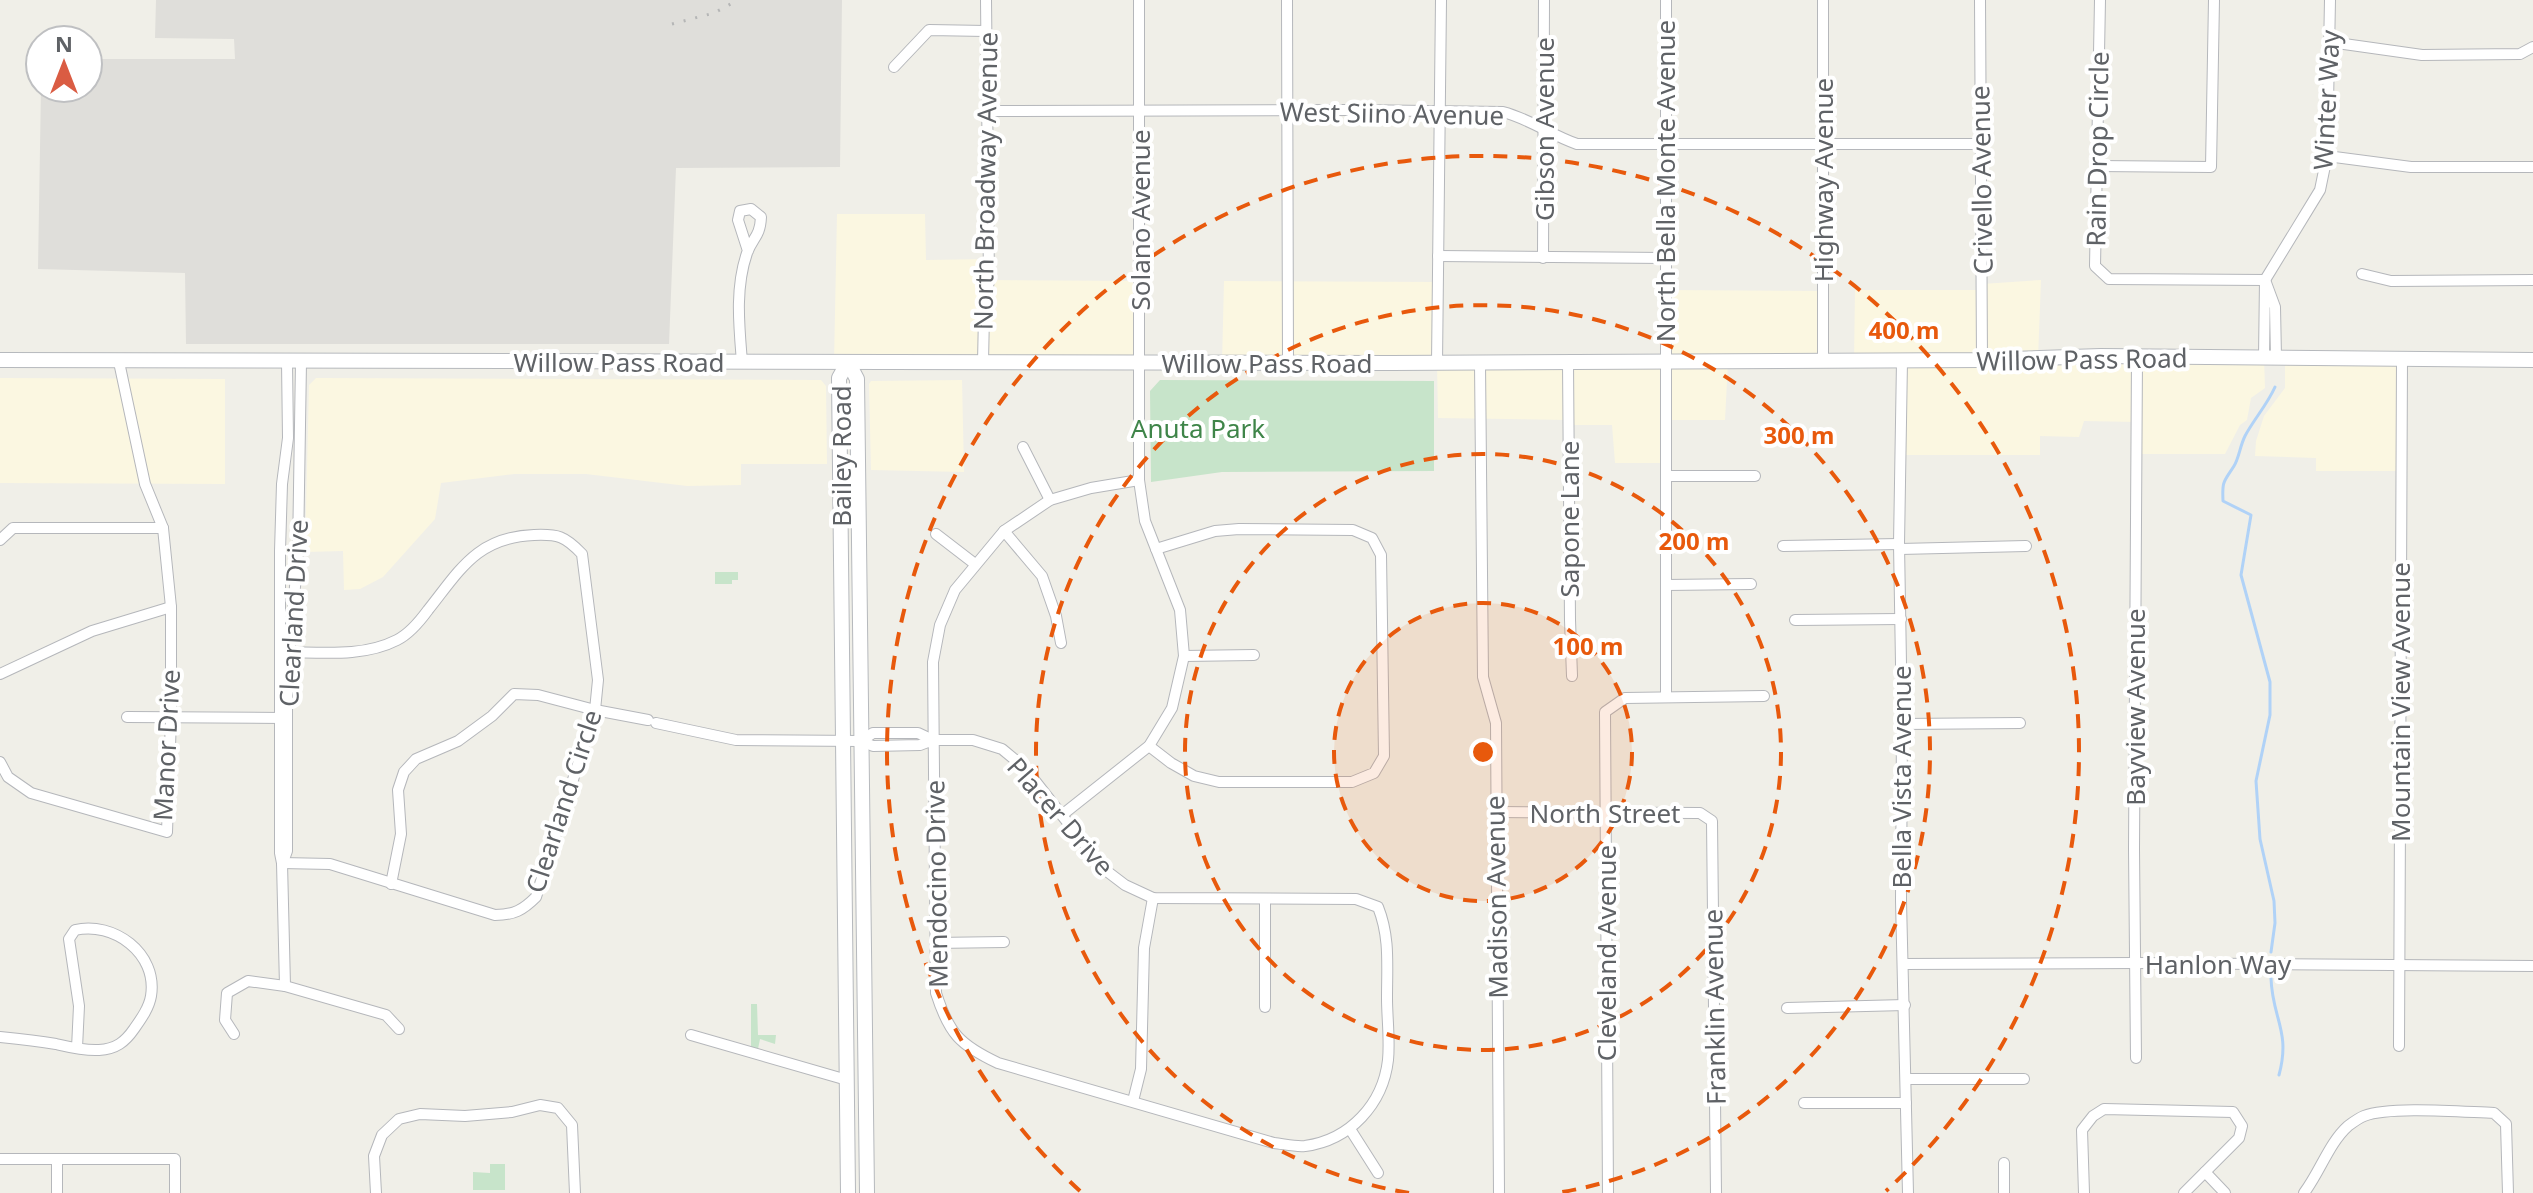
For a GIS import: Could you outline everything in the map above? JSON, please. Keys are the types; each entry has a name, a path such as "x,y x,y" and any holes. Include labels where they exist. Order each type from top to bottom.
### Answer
{"main road":[{"name":"Willow Pass Road","path":"0,360 1480,363 2270,357 2533,360"},
{"name":"Bailey Road","path":"848,362 857,379 867,1193"},
{"name":"Bailey Road","path":"848,362 839,378 848,1193"}],"street":[{"name":"North Broadway Avenue","path":"983,362 984,315 989,280 986,0"},
{"name":"Solano Avenue","path":"1062,815 1149,746 1172,708 1184,656 1180,610 1145,521 1139,480 1139,0"},
{"path":"1287,0 1288,363"},
{"path":"1437,363 1441,0"},
{"name":"Gibson Avenue","path":"1543,258 1544,0"},
{"name":"North Bella Monte Avenue","path":"1666,0 1666,696"},
{"name":"Highway Avenue","path":"1823,0 1823,361"},
{"name":"Crivello Avenue","path":"1980,0 1982,360"},
{"name":"Rain Drop Circle","path":"2100,0 2095,266 2109,279 2265,280"},
{"path":"2097,166 2211,167 2214,0"},
{"name":"Winter Way","path":"2265,280 2320,190 2327,156 2330,0"},
{"path":"894,67 929,30 986,31"},
{"path":"2330,42 2422,55 2520,54 2533,47"},
{"name":"West Siino Avenue","path":"988,111 1503,112 1525,118 1577,144 1980,144"},
{"path":"2327,156 2411,167 2533,167"},
{"path":"742,362 738,300 748,251"},
{"path":"1438,256 1665,258"},
{"path":"2362,274 2391,281 2533,280"},
{"path":"2265,280 2275,307 2270,357"},
{"name":"Bayview Avenue","path":"2136,1058 2137,357"},
{"name":"Mountain View Avenue","path":"2399,1046 2402,358"},
{"name":"Bella Vista Avenue","path":"1902,361 1899,546 1908,1193"},
{"name":"Manor Drive","path":"0,762 8,777 31,793 167,832 171,607 163,528 145,484 119,362"},
{"name":"Clearland Drive","path":"285,986 282,863 287,851 283,718 286,652 282,484 294,362"},
{"name":"Clearland Drive","path":"286,652 298,552 294,362"},
{"name":"Sapone Lane","path":"1568,362 1572,676"},
{"name":"Madison Avenue","path":"1480,363 1483,677 1496,723 1499,1193"},
{"path":"1023,447 1050,500"},
{"path":"1666,476 1755,476"},
{"name":"Mendocino Drive","path":"1139,480 1091,488 1050,500 1004,531 955,590 940,625 933,662 933,740 936,993 943,1015 969,1049 998,1063 1274,1143 1302,1146 1325,1141 1350,1129 1370,1109 1381,1088 1388,1059 1386,928 1378,907"},
{"path":"0,540 13,528 163,528"},
{"path":"1149,746 1194,776 1219,782 1352,782 1374,773 1384,756 1381,555 1372,538 1353,530 1239,529 1215,531 1156,549"},
{"path":"1004,531 1042,576 1056,616 1061,643"},
{"name":"Clearland Circle","path":"282,863 330,864 495,915 512,915 525,908 536,897 595,710 598,680 582,554 570,541 554,534 518,535 483,547 418,622 398,640 360,652 286,652"},
{"path":"936,534 975,564"},
{"path":"1783,546 2026,546"},
{"path":"1666,585 1751,584"},
{"path":"0,674 92,631 171,607"},
{"path":"1795,620 1901,619"},
{"path":"1184,656 1254,655"},
{"name":"Placer Drive","path":"391,884 401,834 398,790 404,772 416,759 458,741 492,716 514,694 538,695 736,740 861,741 873,733 918,733 933,740 973,740 1002,749 1025,768 1104,869 1125,885 1153,898 1356,899 1378,907"},
{"path":"1666,696 1764,696"},
{"name":"Cleveland Avenue","path":"1608,1193 1605,712 1625,698 1666,696"},
{"path":"127,717 283,718"},
{"path":"1902,724 2020,723"},
{"name":"North Street","path":"1495,812 1700,813 1712,821"},
{"name":"Franklin Avenue","path":"1712,821 1716,1193"},
{"path":"1133,1101 1141,1069 1144,948 1153,898"},
{"path":"1265,899 1265,1007"},
{"path":"0,1037 77,1048 99,1050 124,1043 142,1017 151,994 148,969 133,944 114,933 90,926 75,930 69,939 79,1006 77,1048"},
{"path":"935,943 1004,942"},
{"name":"Hanlon Way","path":"1903,964 2533,966"},
{"path":"234,1034 225,1020 227,993 248,981 285,986 386,1015 399,1029"},
{"path":"1787,1008 1905,1005"},
{"path":"691,1035 847,1080"},
{"path":"1906,1079 2024,1079"},
{"path":"1804,1103 1906,1103"},
{"path":"376,1193 374,1156 382,1135 399,1119 420,1114 465,1116 512,1112 540,1105 558,1108 572,1125 575,1193"},
{"path":"2084,1193 2082,1130 2093,1116 2104,1109 2233,1112 2242,1126 2239,1138 2184,1193"},
{"path":"2304,1193 2335,1141 2363,1116 2389,1112 2472,1112 2494,1113 2506,1124 2508,1193"},
{"path":"1350,1129 1378,1173"},
{"path":"0,1159 175,1159 175,1193"},
{"path":"57,1159 57,1193"},
{"path":"2004,1163 2004,1193"},
{"path":"2205,1172 2225,1193"}],"shaded area":[{"path":"156,0 842,0 840,167 676,168 669,344 186,344 185,273 38,269 41,104 104,104 104,59 235,59 234,39 155,38"},
{"path":"837,214 925,214 926,260 989,259 989,280 1140,281 1140,362 834,362"},
{"path":"2041,280 2038,359 2264,357 2265,388 2251,398 2247,420 2240,425 2225,454 2136,454 2136,422 2084,421 2079,437 2040,436 2040,455 1900,455 1902,361 1854,361 1855,290 1982,290 1982,284"},
{"path":"1224,281 1437,282 1437,362 1663,362 1666,290 1824,291 1823,361 1728,362 1725,420 1666,420 1666,463 1615,463 1612,425 1568,425 1568,420 1438,418 1437,363 1222,363"},
{"path":"2285,357 2402,358 2400,471 2316,471 2316,458 2255,456 2264,416 2285,388"},
{"path":"0,378 225,379 225,484 0,483"},
{"path":"316,378 821,380 826,386 827,464 741,464 741,485 687,486 586,474 514,474 441,483 435,519 383,577 360,589 344,590 343,551 305,552 309,385"},
{"path":"962,380 964,472 871,470 871,381"}],"green space":[{"name":"Anuta Park","path":"1160,380 1434,381 1434,471 1222,472 1151,482 1150,391"},
{"path":"715,572 738,572 738,580 732,580 732,584 715,584"},
{"path":"751,1004 757,1004 758,1035 776,1035 775,1044 760,1039 757,1054 751,1053"},
{"path":"490,1164 505,1164 505,1190 473,1190 473,1172 490,1173"}],"waterway":[{"path":"2271,952 2274,901 2260,839 2256,781 2270,715 2270,682 2241,575 2251,515 2223,501 2223,494 2224,482 2236,463 2245,436 2275,387"},
{"path":"2271,978 2283,1047 2279,1075"}],"railway":[{"path":"672,24 714,13 738,0"}]}
